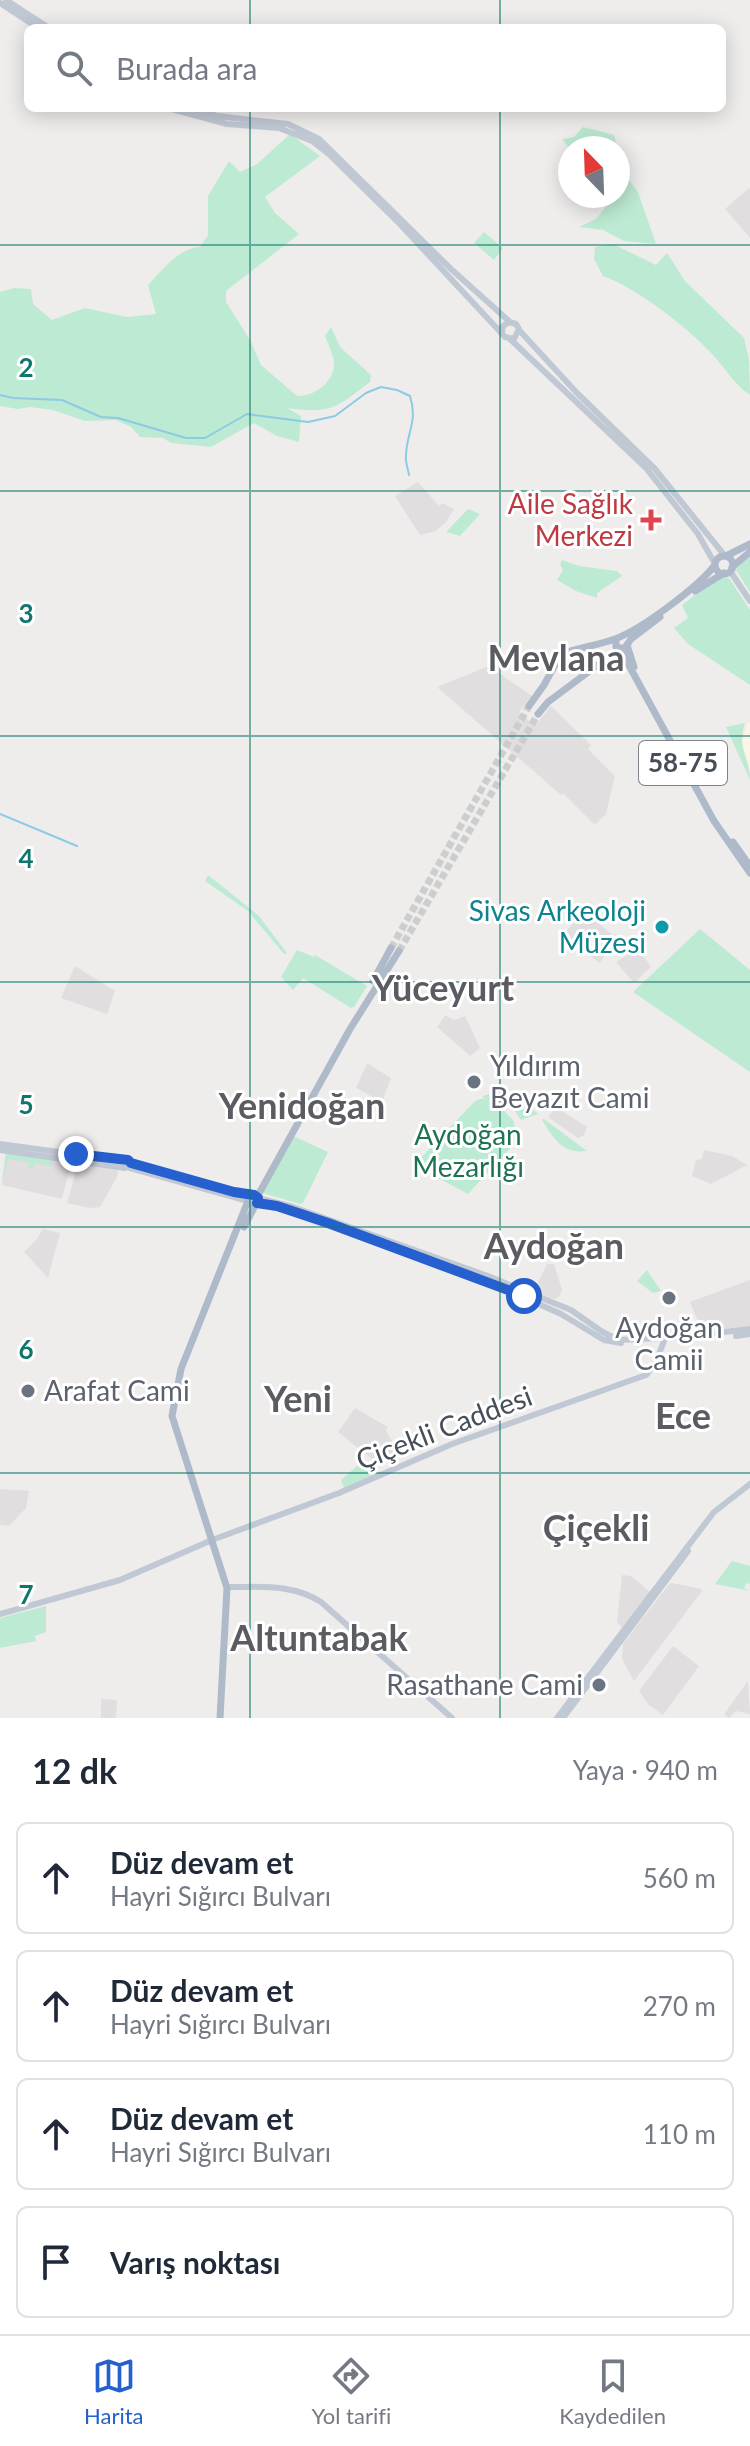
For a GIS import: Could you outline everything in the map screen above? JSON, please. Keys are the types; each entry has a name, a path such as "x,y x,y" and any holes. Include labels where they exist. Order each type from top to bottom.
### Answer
{"main road":[{"path":"6,0 43,24"},
{"path":"0,3 32,24"},
{"path":"183,112 227,124 279,128 312,141 330,155 502,333 646,468 703,540 719,572 729,570"},
{"path":"202,112 288,124 319,139 451,269 516,324 577,393 655,469 732,561 729,570"},
{"path":"502,333 504,325 510,322"},
{"path":"510,339 517,337 519,330"},
{"path":"538,714 548,702 706,577 717,559 750,544"},
{"path":"529,706 561,654 598,642 621,644 729,570 750,552"},
{"path":"729,570 750,601"},
{"name":"58-75","path":"621,644 706,799 750,866"},
{"name":"58-75","path":"621,644 714,821 750,873"},
{"path":"222,1718 231,1587 174,1427 174,1401 185,1356 253,1199 395,949"},
{"path":"0,1147 128,1165 295,1211 562,1310 610,1342 627,1344 750,1332"},
{"path":"581,1322 611,1337 627,1340 750,1332"},
{"name":"Çiçekli Caddesi","path":"0,1614 120,1580 339,1493 452,1444 646,1375 655,1364 664,1341"},
{"path":"560,1718 714,1512 750,1487"},
{"path":"216,1541 227,1588 222,1718"},
{"path":"231,1587 276,1587 309,1594 452,1718"}],"shaded area":[{"path":"750,189 750,238 725,209"},
{"path":"418,482 439,506 442,503 454,509 436,531 420,535 395,496"},
{"path":"489,666 532,696 519,712 535,726 551,706 591,745 588,749 615,776 606,814 595,825 563,793 561,795 437,687"},
{"path":"748,722 750,725 750,769 742,742"},
{"path":"583,910 621,942 607,952 600,963 562,937"},
{"path":"638,948 651,967 634,983 616,962"},
{"path":"75,966 115,991 107,1014 61,998"},
{"path":"445,1015 454,1020 465,1016 480,1048 470,1056 437,1027"},
{"path":"367,1063 391,1078 382,1102 356,1088"},
{"path":"556,1107 587,1127 584,1135 578,1138 548,1117"},
{"path":"704,1150 732,1156 747,1165 711,1184 692,1176 696,1160 702,1159"},
{"path":"6,1151 72,1160 62,1199 2,1185"},
{"path":"78,1164 118,1170 100,1207 67,1203"},
{"path":"43,1229 60,1233 48,1278 24,1252"},
{"path":"547,1264 554,1264 562,1290 559,1297 554,1299 537,1293 535,1288"},
{"path":"750,1280 750,1326 702,1331 690,1302"},
{"path":"355,1408 388,1427 386,1431 400,1454 380,1465 338,1432"},
{"path":"0,1489 29,1491 26,1508 9,1526 0,1525"},
{"path":"622,1575 631,1576 650,1592 622,1628 617,1622"},
{"path":"672,1583 702,1591 634,1681 622,1659 623,1644"},
{"path":"673,1646 699,1666 663,1715 648,1704 639,1691"},
{"path":"748,1681 750,1714 736,1711 729,1718 724,1714"},
{"path":"101,1699 117,1700 116,1718 101,1718"}],"green space":[{"path":"583,127 614,136 575,136"},
{"path":"290,134 320,156 265,197 275,213 299,234 226,291 226,302 250,340 261,365 297,396 317,391 331,376 334,362 325,336 331,327 340,347 371,375 370,382 332,407 314,410 287,408 301,416 299,442 277,436 254,423 211,447 171,443 163,438 140,437 131,427 116,420 85,421 53,410 0,406 0,292 14,288 31,289 33,304 52,320 85,308 127,317 156,314 148,285 178,256 200,247 208,235 208,196 229,161 240,172 257,164"},
{"path":"630,181 638,192 656,244 624,241 603,230 579,227 596,219 605,208 630,208"},
{"path":"484,232 503,248 494,260 474,243"},
{"path":"613,244 656,265 667,253 685,281 744,338 749,359 750,395 675,320 631,289 603,276 594,259 595,247"},
{"path":"468,509 480,514 460,536 446,532"},
{"path":"750,555 750,592 736,570 739,563"},
{"path":"562,560 579,566 617,571 622,576 597,593 597,598 557,580 563,570"},
{"path":"718,577 729,578 750,610 750,685 688,644 674,628 688,618 682,605"},
{"path":"745,723 742,739 750,780 726,727"},
{"path":"208,875 259,916 287,953 284,954 248,911 205,881"},
{"path":"700,929 750,970 750,1072 633,992"},
{"path":"297,950 315,955 367,986 354,1007 303,978 293,990 281,977"},
{"name":"Aydoğan Mezarlığı","path":"497,1092 514,1095 503,1110 513,1120 518,1140 468,1194 414,1165 475,1101 483,1098 488,1101 482,1096"},
{"path":"522,1099 538,1114 521,1120 513,1108"},
{"path":"544,1119 587,1151 565,1148 551,1133"},
{"path":"293,1136 328,1152 300,1204 263,1193"},
{"path":"6,1151 53,1158 51,1166 35,1163 33,1169 28,1168 29,1162 8,1159 2,1185"},
{"path":"647,1270 661,1291 653,1293 637,1281"},
{"path":"363,1461 378,1470 377,1474 344,1488 341,1480"},
{"path":"732,1561 750,1566 750,1584 746,1583 744,1588 750,1591 715,1584"},
{"path":"46,1606 46,1632 35,1636 36,1641 0,1648 0,1618"}],"waterway":[{"path":"0,395 62,400 101,417 118,418 186,438 205,438 247,414 308,422 335,416 366,393 381,387 397,390 410,396 412,405 413,420 406,457 409,475"},
{"path":"0,814 77,846"}],"tunnel":[{"path":"391,948 529,706"},
{"path":"399,951 538,714"}],"place":[{"name":"Aile Sağlık Merkezi","path":"651,520"},
{"name":"Sivas Arkeoloji Müzesi","path":"662,927"},
{"name":"Yıldırım Beyazıt Cami","path":"474,1082"},
{"name":"Aydoğan Camii","path":"669,1298"},
{"name":"Arafat Cami","path":"28,1391"},
{"name":"Rasathane Cami","path":"599,1685"}],"district":[{"name":"Mevlana","path":"556,658"},
{"name":"Yüceyurt","path":"443,988"},
{"name":"Yenidoğan","path":"302,1106"},
{"name":"Aydoğan","path":"554,1246"},
{"name":"Yeni","path":"298,1399"},
{"name":"Ece","path":"683,1416"},
{"name":"Çiçekli","path":"596,1528"},
{"name":"Altuntabak","path":"319,1638"}],"route":[{"path":"76,1154 128,1160 225,1190 254,1195 258,1198 257,1203 277,1206 328,1223 524,1296"}]}
